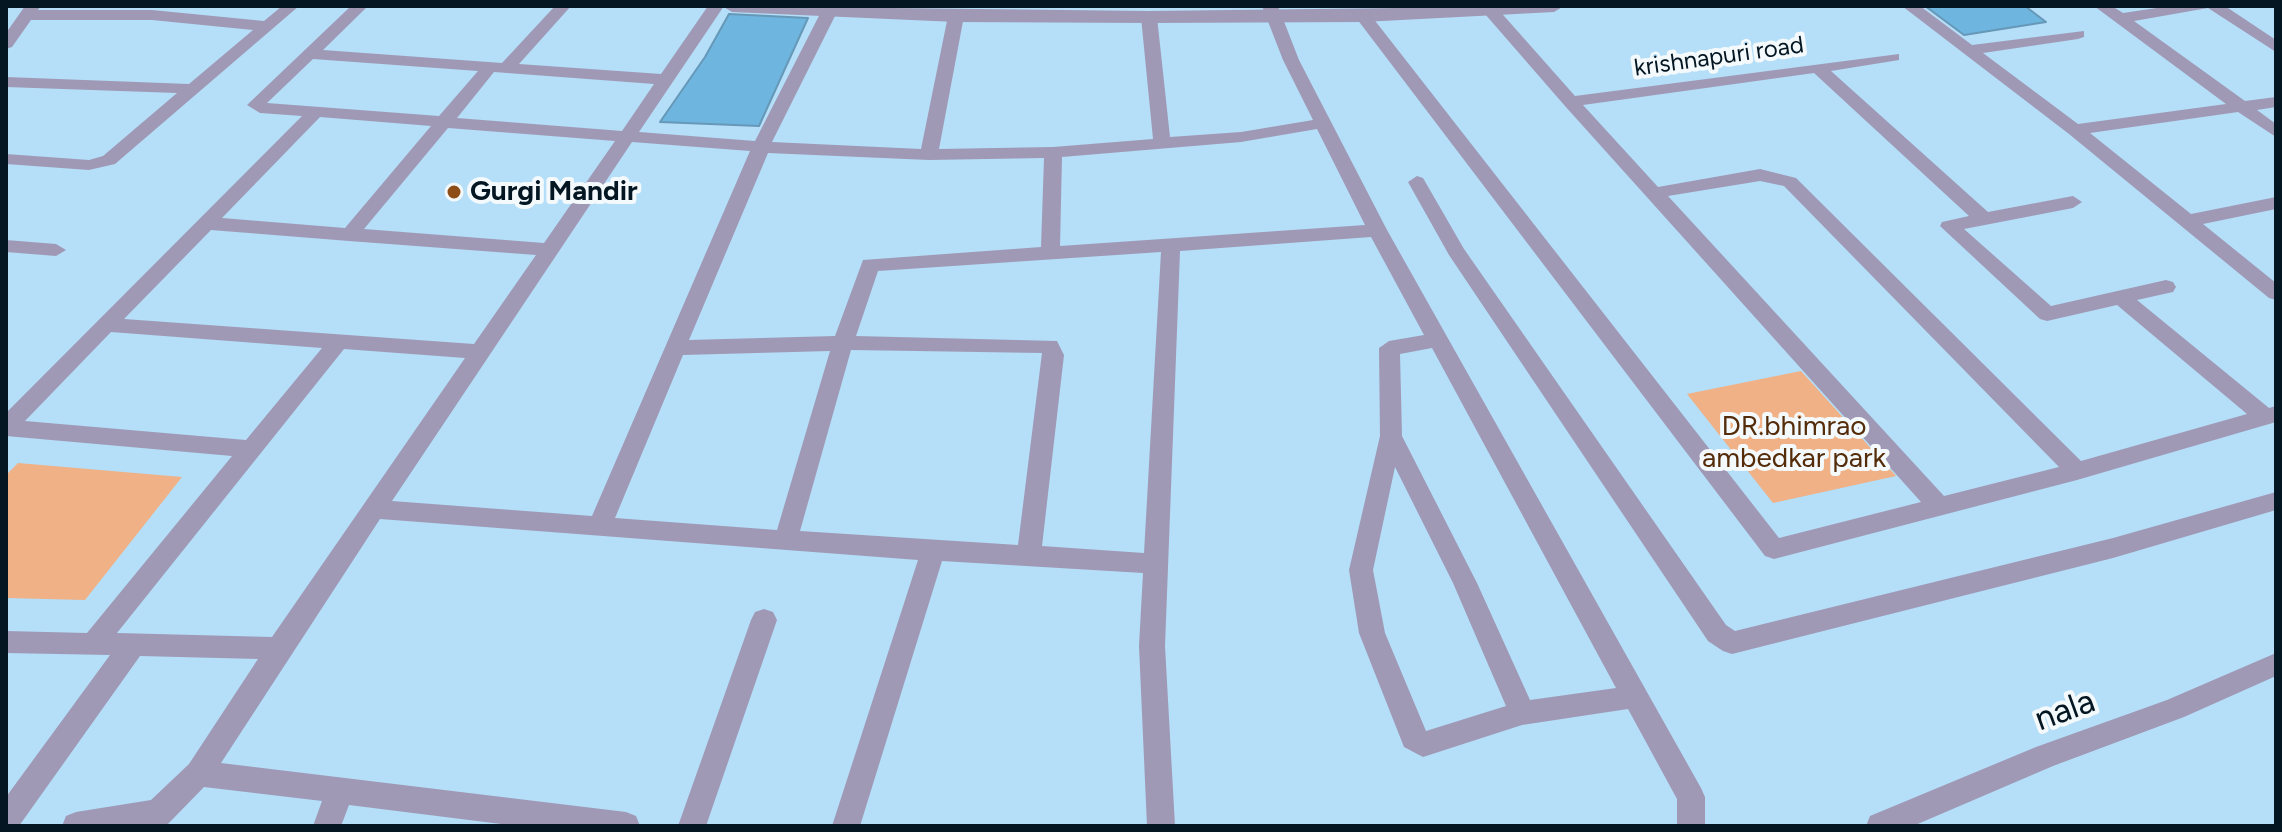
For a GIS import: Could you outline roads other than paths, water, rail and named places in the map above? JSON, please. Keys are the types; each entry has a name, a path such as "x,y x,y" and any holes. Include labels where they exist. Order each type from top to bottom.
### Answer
{"street":[{"path":"6,159 100,164 109,160 291,6"},
{"path":"360,6 256,105 260,108 627,138 929,155 1162,145 1241,137 1324,123"},
{"path":"349,235 444,122 563,6"},
{"path":"76,826 154,819 199,773 279,648 716,6"},
{"path":"732,6 956,16 1076,11 1149,17 1270,11 1363,16 1417,10 1491,11 1554,6"},
{"path":"1910,6 2075,130 2276,293"},
{"path":"2102,6 2276,132"},
{"path":"2120,18 2202,6"},
{"path":"2215,6 2276,47"},
{"path":"600,525 761,147 830,9"},
{"path":"6,44 30,10 156,11 265,26"},
{"path":"1270,11 1377,230 1691,797 1691,826"},
{"path":"1491,11 1938,505"},
{"path":"929,155 956,16"},
{"path":"1363,16 1774,549 2077,471 2271,416"},
{"path":"1149,17 1162,145"},
{"path":"1968,50 2078,34"},
{"path":"307,54 668,80"},
{"path":"1818,68 1893,57"},
{"name":"krishnapuri road","path":"1571,102 1818,68 1984,219"},
{"path":"6,82 195,89"},
{"path":"2075,130 2276,102"},
{"path":"6,427 316,112"},
{"path":"1050,255 1053,152"},
{"path":"1654,193 1760,175 1790,182 2077,471"},
{"path":"1417,182 1456,251 1717,633 1732,643 2113,548 2276,501"},
{"path":"2073,202 1949,226 2044,313 2166,287"},
{"path":"2186,221 2276,203"},
{"path":"205,223 550,250"},
{"path":"786,539 843,343 870,265 1050,255 1377,230"},
{"path":"1161,826 1152,646 1171,245"},
{"path":"6,246 56,250"},
{"path":"2121,298 2271,416"},
{"path":"108,325 480,352"},
{"path":"1437,340 1389,348 1391,436 1361,570 1372,633 1414,738 1418,743 1431,743 1522,713 1560,710 1635,696"},
{"path":"93,644 338,342"},
{"path":"675,348 843,343 1050,346 1053,355 1029,555"},
{"path":"6,427 251,449"},
{"path":"1391,436 1465,583 1522,713"},
{"path":"375,509 933,551 1156,564"},
{"path":"846,826 933,551"},
{"path":"692,826 764,620"},
{"path":"6,642 279,648"},
{"path":"6,820 133,645"},
{"name":"nala","path":"1880,826 1966,788 2175,709 2276,664"},
{"path":"199,773 340,790 454,815 626,826"},
{"path":"327,826 340,790"}],"place":[{"name":"Gurgi Mandir","path":"454,192"}],"park label":[{"name":"DR.bhimrao ambedkar park","path":"1794,443"}]}
